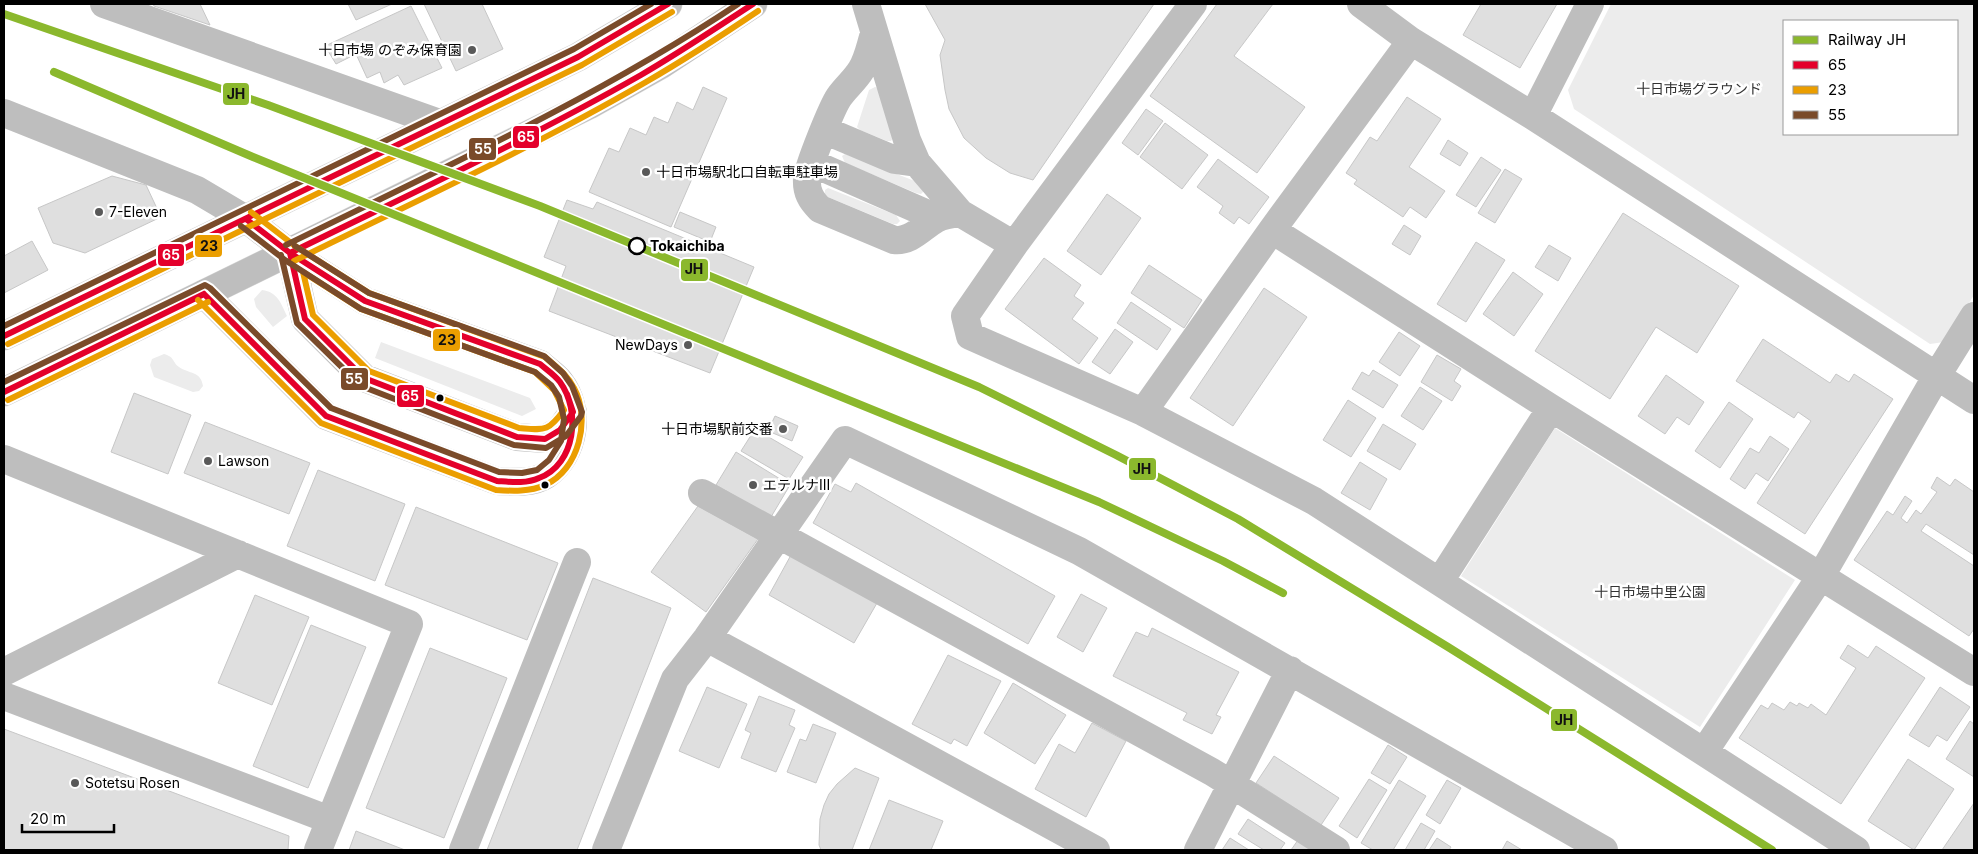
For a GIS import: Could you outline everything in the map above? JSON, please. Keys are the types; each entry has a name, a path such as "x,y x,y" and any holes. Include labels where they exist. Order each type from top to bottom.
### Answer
{"street":[{"path":"104,4 433,129"},
{"path":"4,336 578,57 668,4"},
{"path":"4,392 589,105 662,64 754,4"},
{"path":"866,4 907,140 917,163 947,209"},
{"path":"1193,4 1014,245 965,316 970,336 1144,412 1314,501 1856,850"},
{"path":"1361,4 1412,41 1533,116 1974,400"},
{"path":"1533,116 1590,4"},
{"path":"874,34 862,68 853,82 840,96 824,130 807,177 811,200 820,208 894,240 901,241 909,238 947,209"},
{"path":"1144,412 1272,230 1412,41"},
{"path":"4,113 197,190 246,219 290,253 365,301 540,364 560,382 571,402 573,412 572,433 565,455 546,475 521,483 497,480 326,416 204,294"},
{"path":"824,130 895,160 917,163"},
{"path":"812,164 947,209 1014,245"},
{"path":"1272,230 1551,408 1974,672"},
{"path":"290,253 305,319 364,378 517,438 545,438 560,430 573,412"},
{"path":"1704,752 1820,576 1936,376 1974,316"},
{"path":"1440,581 1551,408"},
{"path":"606,850 675,679 707,638 845,440 1079,551 1604,850"},
{"path":"4,460 409,624 318,850"},
{"path":"702,493 1232,784 1336,850"},
{"path":"4,672 238,554"},
{"path":"463,850 577,562"},
{"path":"707,638 1096,850"},
{"path":"1198,850 1290,670"},
{"path":"4,696 330,820"}],"green space":[{"name":"十日市場グラウンド","path":"1611,4 1974,4 1974,295 1944,342 1930,344 1574,109 1568,90"},
{"path":"875,87 878,88 893,138 891,141 860,130 857,127 869,90"},
{"path":"845,154 920,183 924,191 921,194 916,193 845,163 842,156"},
{"path":"828,188 896,215 900,221 897,224 893,224 828,197 825,194 825,190"},
{"path":"262,290 275,296 281,303 287,316 273,327 256,307 254,299"},
{"path":"381,342 530,398 536,409 522,416 375,358"},
{"path":"164,354 172,358 179,367 200,378 203,386 199,391 193,392 154,377 150,365 152,359"},
{"name":"十日市場中里公園","path":"1555,428 1795,580 1700,727 1461,576"}],"building":[{"path":"153,4 200,4 210,25 154,6"},
{"path":"348,4 392,4 356,20"},
{"path":"424,4 482,4 503,49 456,71"},
{"path":"925,4 1154,4 1033,180 1010,173 986,158 964,138 949,109 945,90 940,55 945,40"},
{"path":"1217,4 1273,4 1234,56 1305,107 1257,173 1150,96"},
{"path":"1481,4 1557,4 1520,68 1463,35"},
{"path":"411,6 442,68 404,85 398,75 384,83 380,72 367,78 356,54 336,64 325,46"},
{"name":"十日市場駅北口自転車駐車場","path":"703,87 727,98 671,227 589,192 609,148 619,152 630,128 646,135 654,117 668,123 677,102 693,110"},
{"path":"1407,97 1441,119 1409,167 1445,191 1426,218 1410,207 1403,217 1354,184 1357,180 1346,173 1370,137 1377,141"},
{"path":"1146,109 1163,121 1138,155 1122,143"},
{"path":"1165,123 1208,155 1182,189 1140,157"},
{"path":"1448,140 1468,153 1460,166 1440,154"},
{"path":"1481,157 1501,170 1476,207 1456,195"},
{"path":"1218,159 1269,197 1249,224 1239,217 1234,224 1219,213 1223,206 1197,187"},
{"path":"1505,169 1522,179 1495,223 1478,213"},
{"name":"7-Eleven","path":"112,176 146,185 161,217 85,253 53,243 38,208"},
{"path":"1107,194 1141,218 1101,275 1067,251"},
{"path":"567,200 593,209 597,202 754,267 710,373 549,311 566,266 544,257"},
{"path":"680,212 716,227 710,242 674,227"},
{"path":"1623,213 1739,286 1697,353 1656,327 1610,399 1535,351"},
{"path":"1404,225 1421,236 1410,255 1392,244"},
{"path":"32,241 48,270 4,293 4,256"},
{"path":"1476,242 1505,260 1466,322 1437,304"},
{"path":"1549,245 1571,258 1558,281 1535,267"},
{"path":"1044,258 1081,285 1074,296 1084,303 1072,319 1098,338 1079,364 1005,309"},
{"path":"1149,265 1202,300 1184,328 1131,293"},
{"path":"1513,272 1543,294 1514,336 1483,314"},
{"path":"1264,288 1307,317 1233,426 1190,398"},
{"path":"1131,302 1171,329 1157,350 1117,323"},
{"path":"1115,329 1133,342 1110,374 1092,362"},
{"path":"1399,332 1420,346 1400,376 1379,362"},
{"path":"1763,339 1830,383 1836,374 1849,382 1854,374 1893,399 1805,534 1757,503 1811,421 1798,412 1794,418 1736,381"},
{"path":"1437,355 1461,369 1454,381 1461,386 1452,401 1421,382"},
{"path":"1373,370 1398,385 1383,408 1352,389 1362,372 1369,376"},
{"path":"1666,375 1704,402 1689,425 1677,417 1665,434 1638,416"},
{"path":"1420,387 1442,401 1423,430 1401,416"},
{"path":"134,393 191,415 168,474 111,452"},
{"path":"1348,400 1376,418 1351,457 1323,440"},
{"path":"1729,402 1753,419 1720,468 1695,451"},
{"name":"十日市場駅前交番","path":"775,416 798,426 792,441 768,431"},
{"path":"205,422 310,463 289,514 184,473"},
{"path":"1383,424 1416,444 1400,470 1367,451"},
{"path":"755,429 803,457 789,479 741,451"},
{"path":"1770,436 1789,449 1768,481 1756,473 1745,489 1730,479 1750,448 1759,453"},
{"name":"エテルナIII","path":"736,452 790,485 771,517 716,485"},
{"path":"1360,462 1387,479 1370,510 1341,493"},
{"path":"318,470 405,504 375,581 287,546"},
{"path":"1937,477 1950,486 1955,479 1974,492 1974,555 1926,524 1921,531 1974,566 1974,629 1969,636 1854,560 1887,511 1893,515 1905,496 1912,501 1901,518 1907,523 1916,510 1921,514 1937,492 1931,488"},
{"path":"856,483 1055,596 1028,644 813,523 835,484 851,492"},
{"path":"698,506 758,539 706,612 651,572"},
{"path":"416,507 558,563 527,640 385,585"},
{"path":"791,555 877,603 854,643 769,595"},
{"path":"593,578 671,608 577,850 487,850"},
{"path":"1081,594 1107,608 1083,652 1057,637"},
{"path":"255,595 309,617 272,705 218,683"},
{"path":"311,625 366,647 308,788 253,766"},
{"path":"1152,628 1239,672 1216,715 1221,717 1212,734 1183,720 1187,713 1113,676 1136,632 1148,637"},
{"path":"1848,645 1868,658 1876,646 1925,678 1841,804 1739,738 1761,705 1768,709 1772,703 1784,710 1790,702 1797,706 1799,703 1808,708 1811,704 1826,715 1856,668 1840,658"},
{"path":"430,648 507,678 444,838 366,808"},
{"path":"948,655 1001,681 967,746 954,739 951,744 912,724"},
{"path":"1013,683 1066,715 1035,764 984,733"},
{"path":"707,687 747,704 719,768 679,751"},
{"path":"1940,687 1970,707 1947,741 1937,735 1929,747 1909,735"},
{"path":"759,696 795,710 789,725 795,728 776,772 741,758 751,733 745,730"},
{"path":"1970,721 1974,724 1974,777 1946,759"},
{"path":"1092,723 1126,741 1086,817 1035,789 1059,744 1075,753"},
{"path":"813,724 836,733 816,783 787,772 800,739 806,741"},
{"name":"Sotetsu Rosen","path":"4,729 289,836 288,850 4,850"},
{"path":"1388,745 1407,757 1390,784 1371,773"},
{"path":"1274,756 1339,798 1321,825 1256,783"},
{"path":"1908,759 1954,789 1914,850 1868,821"},
{"path":"855,768 879,778 852,850 821,850 819,845 820,819 824,805 829,794 837,784"},
{"path":"1369,779 1387,790 1357,838 1339,826"},
{"path":"1399,780 1426,796 1393,850 1373,850 1361,843"},
{"path":"1447,780 1461,788 1440,824 1426,815"},
{"path":"889,800 943,821 931,850 869,850"},
{"path":"1974,803 1974,850 1942,850"},
{"path":"1248,819 1285,843 1280,850 1264,850 1238,834"},
{"path":"1421,823 1435,831 1424,850 1405,850"},
{"path":"356,831 405,850 349,850"},
{"path":"1230,838 1249,850 1222,850"},
{"path":"1437,838 1451,847 1449,850 1429,850"},
{"path":"1298,840 1314,850 1291,850"},
{"path":"1507,841 1522,850 1502,850"}],"rail line":[{"name":"JH","path":"4,14 268,105 540,206 979,387 1116,455 1238,519 1448,647 1772,850"},
{"name":"JH","path":"54,72 253,157 1099,502 1223,561 1283,593"}],"transit line":[{"name":"55","path":"4,326 574,49 651,4"},
{"name":"65","path":"4,336 578,57 668,4"},
{"name":"55","path":"286,245 516,132 629,71 684,39 738,4"},
{"name":"65","path":"290,253 467,167 598,99 669,58 753,4"},
{"name":"23","path":"294,261 560,130 646,82 758,11"},
{"name":"23","path":"8,344 582,65 672,12"},
{"name":"23","path":"198,300 321,423 496,490 527,490 545,485 557,478 574,456 581,428 579,400 568,379 545,357 369,293 295,246 251,212"},
{"name":"65","path":"204,294 326,416 497,481 518,482 534,480 551,471 561,461 571,436 571,407 567,394 560,382 540,364 365,301 290,253 246,219"},
{"name":"55","path":"4,382 205,285 331,408 499,472 522,473 537,470 549,460 561,441 564,419 559,397 551,385 535,372 361,309 285,260 241,226"},
{"name":"55","path":"281,255 297,323 361,386 514,445 546,448 566,436 581,416 582,412 572,386 563,373 544,356 369,293 295,246"},
{"name":"65","path":"290,253 305,319 364,378 517,437 545,439 560,430 573,412 567,394"},
{"name":"23","path":"303,272 361,309 535,372 554,390 564,410 550,426 540,429 519,428 369,371 313,315 303,272"},
{"name":"65","path":"4,392 204,294"},
{"name":"23","path":"8,400 208,302"}],"place":[{"name":"十日市場 のぞみ保育園","path":"472,50"},
{"name":"十日市場駅北口自転車駐車場","path":"646,172"},
{"name":"7-Eleven","path":"99,212"},
{"name":"Tokaichiba","path":"637,246"},
{"name":"NewDays","path":"688,345"},
{"name":"十日市場駅前交番","path":"783,429"},
{"name":"Lawson","path":"208,461"},
{"name":"エテルナIII","path":"753,485"},
{"name":"Sotetsu Rosen","path":"75,783"}]}
